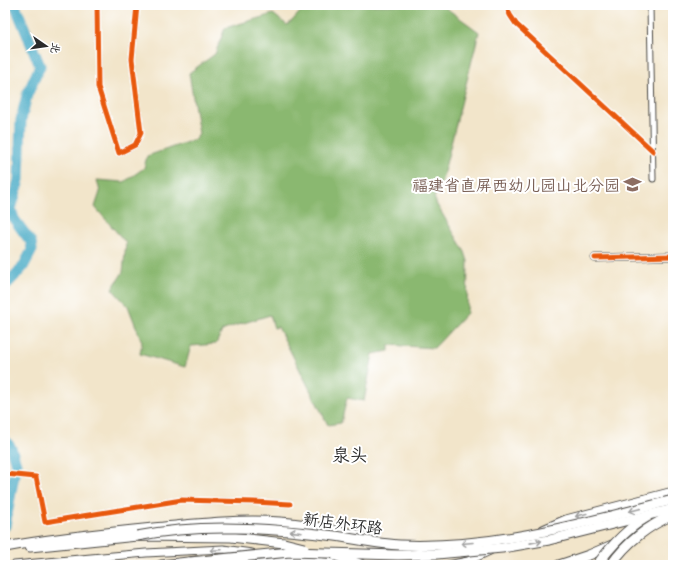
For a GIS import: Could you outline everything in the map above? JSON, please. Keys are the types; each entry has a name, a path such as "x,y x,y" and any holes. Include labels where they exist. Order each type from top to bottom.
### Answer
{"highway":[{"name":"新店外环路","path":"5,550 137,536 182,529 246,528 314,534 399,545 438,546 501,540 547,531 673,500"},
{"path":"597,565 623,534 641,520 673,504"},
{"name":"新店外环路","path":"161,565 290,552 398,555 437,554 502,548 548,540 673,509"},
{"path":"611,565 632,541 649,528 673,515"},
{"path":"559,565 589,555 673,519"},
{"path":"5,546 48,539 131,530 254,521 315,526 373,538"},
{"path":"137,536 231,537 284,543 348,559 363,565"},
{"path":"190,562 245,561 297,565"}],"main road":[{"path":"595,258 673,256"},
{"path":"448,565 468,561 566,519 673,491"},
{"path":"373,538 453,556 507,543"},
{"path":"14,565 146,553 223,549 352,565"}],"street":[{"path":"97,5 98,87 119,153 135,145 141,133 132,58 137,5"},
{"path":"506,5 510,16 516,24 653,151"},
{"path":"650,5 653,179"},
{"path":"5,474 36,477 45,522 182,500 290,504"}],"green space":[{"path":"306,5 442,5 479,32 439,192 434,197 437,205 465,252 468,261 467,313 434,348 389,345 389,351 373,354 364,401 347,398 341,423 328,425 278,327 274,328 270,315 222,331 216,344 191,346 185,367 140,354 142,342 128,306 112,289 123,272 126,243 95,207 100,192 97,180 124,182 144,168 147,156 196,139 199,134 189,73 215,54 225,28 273,14 287,25"}],"waterway":[{"path":"5,286 23,267 32,250 31,242 14,219 11,209 19,180 21,120 27,95 40,66 15,5"},
{"path":"5,440 11,448 16,464 5,526"}],"cycle path":[{"path":"97,5 98,87 119,153 135,145 141,133 132,59 137,5"},
{"path":"506,5 516,24 653,151"},
{"path":"595,258 673,256"},
{"path":"5,474 36,477 45,522 182,500 290,504"}],"place":[{"name":"福建省直屏西幼儿园山北分园","path":"633,185"}],"district":[{"name":"泉头","path":"350,455"}]}
